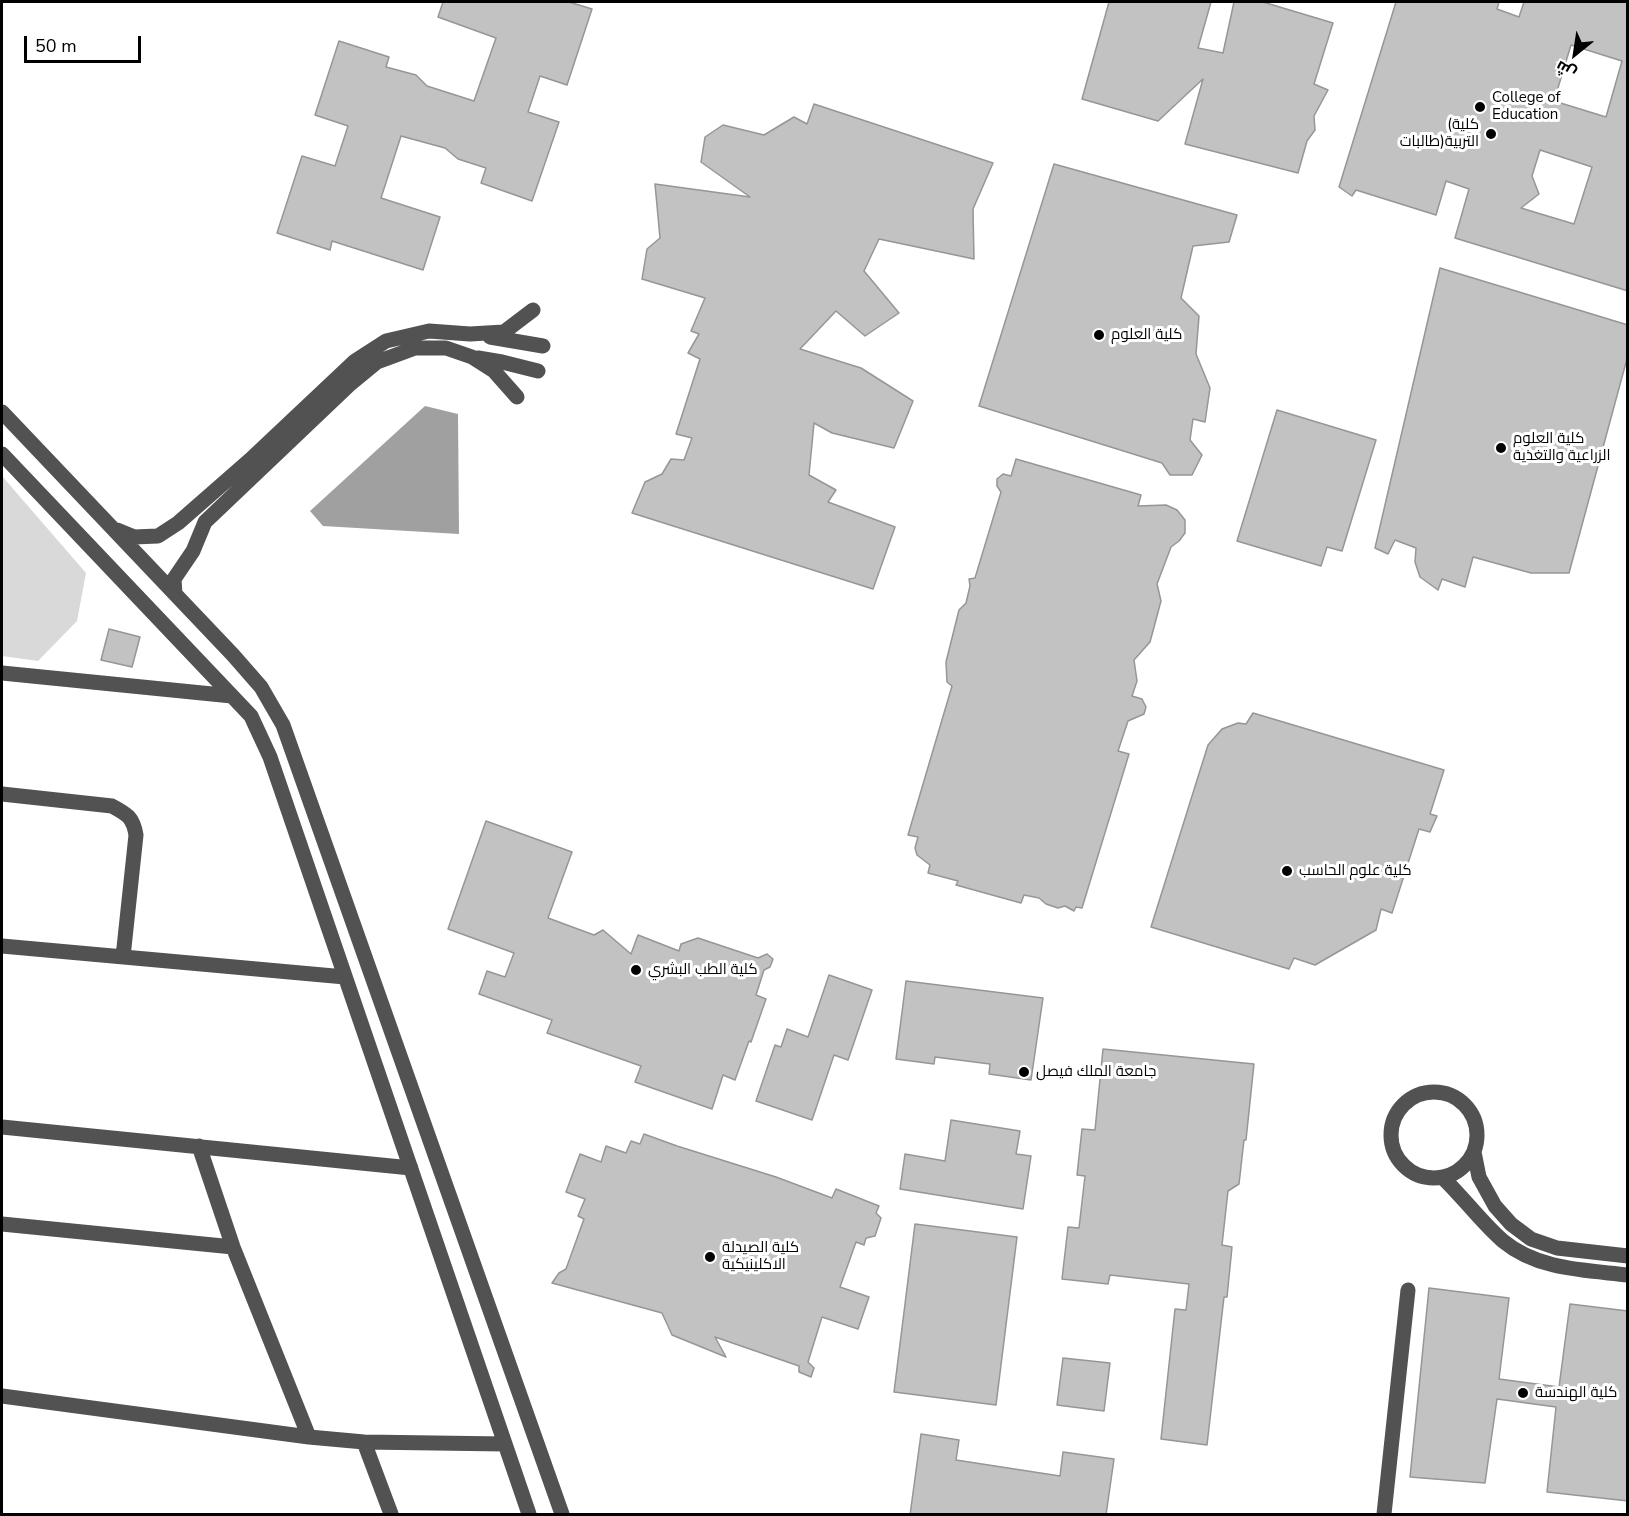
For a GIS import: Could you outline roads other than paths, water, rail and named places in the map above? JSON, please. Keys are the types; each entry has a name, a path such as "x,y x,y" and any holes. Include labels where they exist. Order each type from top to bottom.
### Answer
{"street":[{"path":"474,334 504,332 533,310"},
{"path":"111,527 134,537 158,536 178,523 250,460 355,361 386,341 429,331 474,334 543,346"},
{"path":"175,594 174,579 193,550 205,522 349,385 377,362 415,348 446,348 472,357 538,371"},
{"path":"472,357 494,372 517,397"},
{"path":"2,412 261,687 283,725 562,1515"},
{"path":"2,454 251,716 270,757 529,1515"},
{"path":"2,673 232,696"},
{"path":"2,794 112,806 125,813 134,822 136,835 123,957"},
{"path":"2,946 345,977"},
{"path":"1474,1152 1469,1161 1452,1174 1442,1177 1423,1176 1412,1172 1404,1166 1393,1149 1391,1138 1394,1118 1407,1102 1425,1093 1446,1094 1455,1098 1464,1104 1474,1121 1477,1132 1474,1152 1479,1177 1495,1206 1511,1224 1531,1239 1557,1248 1628,1256"},
{"path":"2,1127 411,1168"},
{"path":"199,1146 233,1247 309,1437"},
{"path":"1442,1177 1504,1242 1528,1258 1551,1266 1628,1275"},
{"path":"2,1224 233,1247"},
{"path":"1384,1515 1408,1290"},
{"path":"2,1396 309,1437 364,1442 505,1444"},
{"path":"364,1442 391,1515"}],"place":[{"name":"College of Education","path":"1480,107"},
{"name":"(كلية التربية(طالبات","path":"1491,134"},
{"name":"كلية العلوم","path":"1099,335"},
{"name":"كلية العلوم الزراعية والتغذية","path":"1501,448"},
{"name":"كلية علوم الحاسب","path":"1287,871"},
{"name":"كلية الطب البشري","path":"636,970"},
{"name":"جامعة الملك فيصل","path":"1024,1072"},
{"name":"كلية الصيدلة الاكلينيكية","path":"710,1257"},
{"name":"كلية الهندسة","path":"1523,1393"}]}
